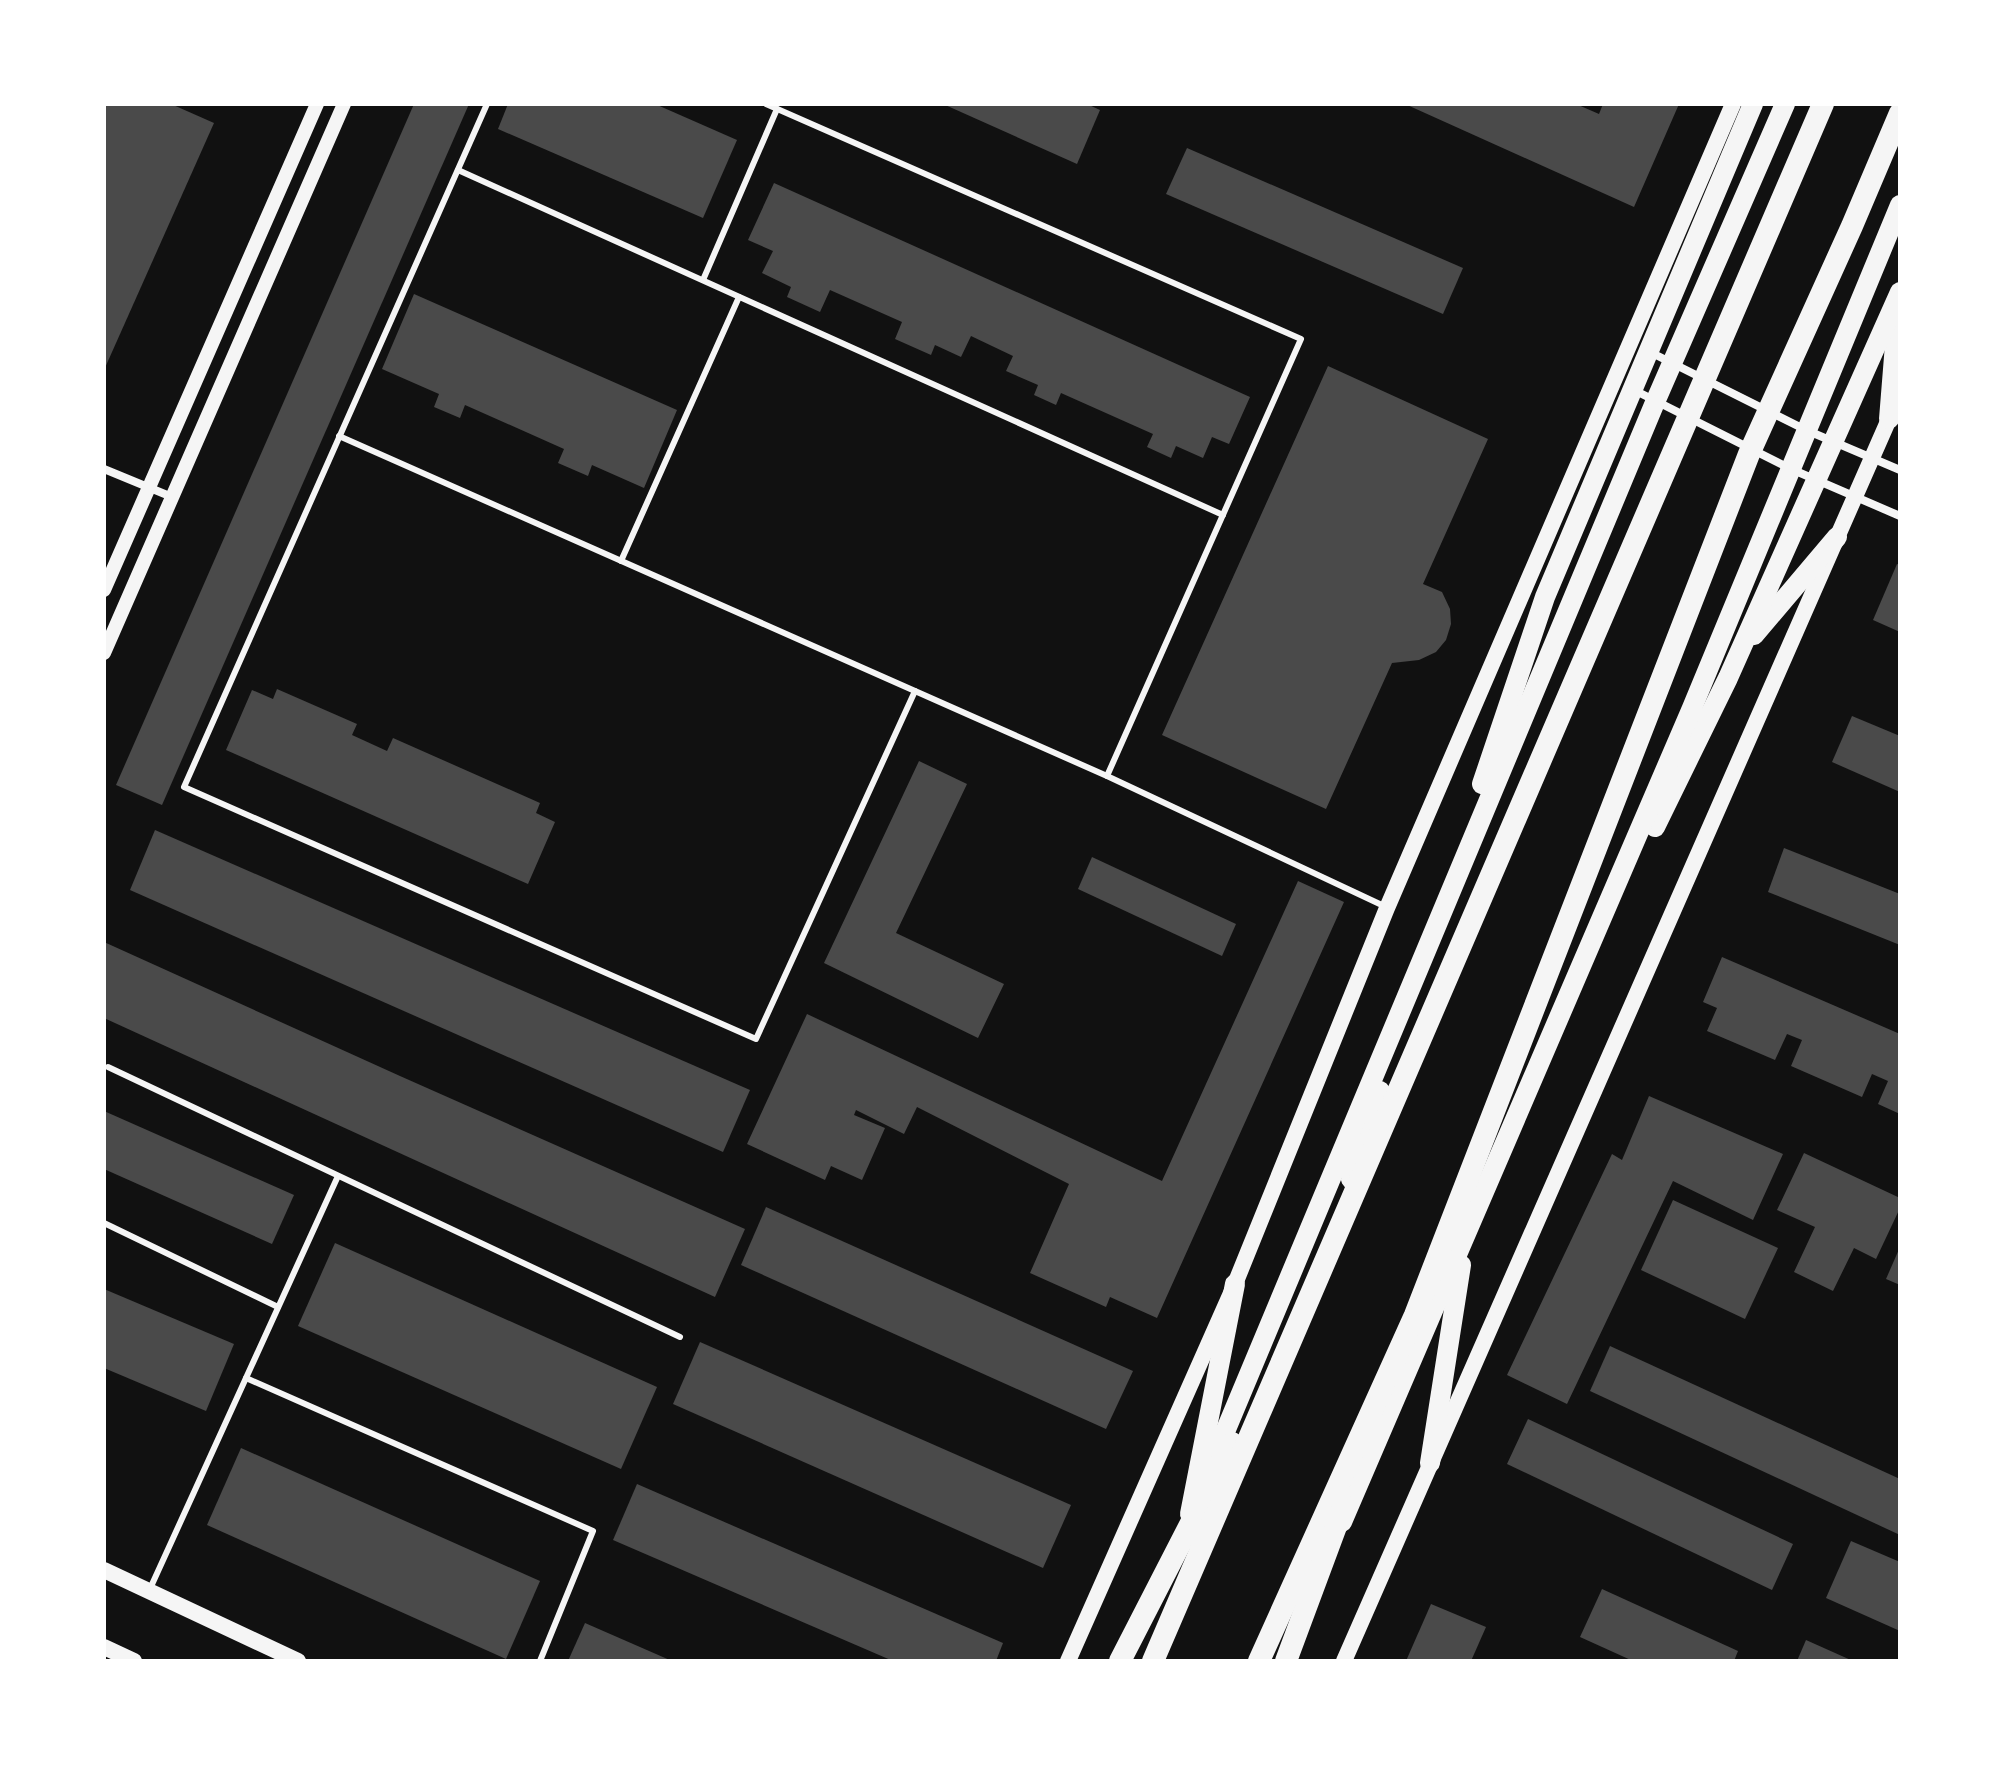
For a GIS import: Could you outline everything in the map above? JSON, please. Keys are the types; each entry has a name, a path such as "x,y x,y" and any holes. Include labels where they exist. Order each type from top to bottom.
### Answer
{"highway":[{"path":"1153,1661 1823,104"},
{"path":"1284,1661 1749,454 1900,113"},
{"path":"1123,1661 1320,1271"},
{"path":"1259,1661 1415,1315"}],"main road":[{"path":"1068,1661 1235,1284 1387,908 1733,104"},
{"path":"1320,1271 1545,597 1753,104"},
{"path":"1123,1661 1190,1514 1656,400 1785,104"},
{"path":"1284,1661 1692,708 1900,205"},
{"path":"1889,419 1900,282"},
{"path":"1415,1315 1728,678 1900,292"},
{"path":"1344,1661 1900,395"},
{"path":"1692,708 1837,537"},
{"path":"1430,1463 1466,1234"},
{"path":"1190,1514 1235,1284"},
{"path":"104,1570 298,1661"},
{"path":"104,1647 134,1661"}],"street":[{"path":"104,590 317,104"},
{"path":"104,653 344,104"},
{"path":"1630,341 1806,430 1900,470"},
{"path":"1613,380 1791,469 1900,516"},
{"path":"104,469 172,497"}],"lane":[{"path":"487,104 184,787 756,1039 915,691"},
{"path":"766,104 1301,339 1107,776"},
{"path":"703,280 777,109"},
{"path":"458,170 1223,515"},
{"path":"621,561 739,297"},
{"path":"339,436 1107,776 1387,908"},
{"path":"108,1067 680,1337"},
{"path":"149,1591 338,1176"},
{"path":"104,1223 278,1307"},
{"path":"246,1378 593,1531 540,1661"}],"building":[{"path":"104,104 171,104 214,123 104,370"},
{"path":"414,104 469,104 162,805 116,785"},
{"path":"508,104 655,104 737,140 703,218 498,129"},
{"path":"943,104 1087,104 1100,110 1077,164"},
{"path":"1405,104 1576,104 1599,114 1603,104 1679,104 1634,207"},
{"path":"1187,148 1463,268 1443,314 1166,194"},
{"path":"774,183 1250,397 1229,444 1212,437 1203,458 1176,446 1171,458 1147,447 1153,434 1061,393 1056,405 1034,395 1038,385 1006,371 1013,356 971,336 961,357 935,345 931,355 895,339 902,322 830,290 820,312 787,297 791,287 762,273 773,251 748,240"},
{"path":"414,294 677,410 644,488 592,465 588,476 558,463 564,449 465,405 460,418 434,407 439,394 382,369"},
{"path":"1328,366 1488,439 1423,584 1442,592 1450,609 1451,624 1446,640 1436,652 1419,660 1392,663 1326,809 1162,735"},
{"path":"1897,564 1900,565 1900,632 1873,620"},
{"path":"277,689 357,724 352,735 387,751 393,738 540,803 536,813 555,822 528,884 226,750 252,690 273,699"},
{"path":"1852,716 1900,736 1900,792 1832,762"},
{"path":"919,761 967,784 896,933 1004,984 978,1038 824,963"},
{"path":"155,830 750,1090 723,1152 130,890"},
{"path":"1784,848 1900,894 1900,945 1768,892"},
{"path":"1092,857 1236,924 1222,956 1078,889"},
{"path":"1298,881 1344,902 1157,1318 1110,1297 1106,1307 1030,1273 1069,1184 917,1107 904,1134 856,1110 854,1115 885,1128 862,1180 831,1166 825,1180 747,1144 807,1014 1162,1181"},
{"path":"104,942 745,1229 715,1297 104,1018"},
{"path":"1722,957 1900,1034 1900,1114 1878,1104 1888,1081 1872,1074 1862,1097 1791,1066 1802,1040 1787,1034 1775,1060 1707,1031 1717,1008 1703,1002"},
{"path":"1649,1096 1783,1154 1753,1220 1673,1181 1567,1404 1507,1375 1612,1154 1622,1160"},
{"path":"104,1111 294,1195 272,1244 104,1169"},
{"path":"1804,1153 1900,1198 1900,1208 1876,1259 1854,1248 1833,1291 1794,1272 1815,1227 1777,1210"},
{"path":"1673,1200 1778,1248 1745,1319 1641,1270"},
{"path":"766,1207 1133,1371 1106,1429 741,1265"},
{"path":"335,1243 657,1387 621,1469 298,1326"},
{"path":"1900,1247 1900,1285 1886,1279"},
{"path":"104,1289 234,1344 206,1411 104,1368"},
{"path":"700,1342 1071,1505 1043,1568 673,1404"},
{"path":"1610,1346 1900,1479 1900,1535 1590,1391"},
{"path":"1528,1419 1793,1544 1772,1590 1507,1464"},
{"path":"241,1448 540,1581 506,1659 207,1525"},
{"path":"637,1484 1003,1643 996,1661 893,1661 613,1540"},
{"path":"1851,1541 1900,1562 1900,1631 1826,1598"},
{"path":"1602,1589 1738,1651 1734,1661 1633,1661 1580,1637"},
{"path":"1431,1604 1486,1627 1471,1661 1406,1661"},
{"path":"585,1623 672,1661 568,1661"},
{"path":"1806,1640 1853,1661 1797,1661"}]}
